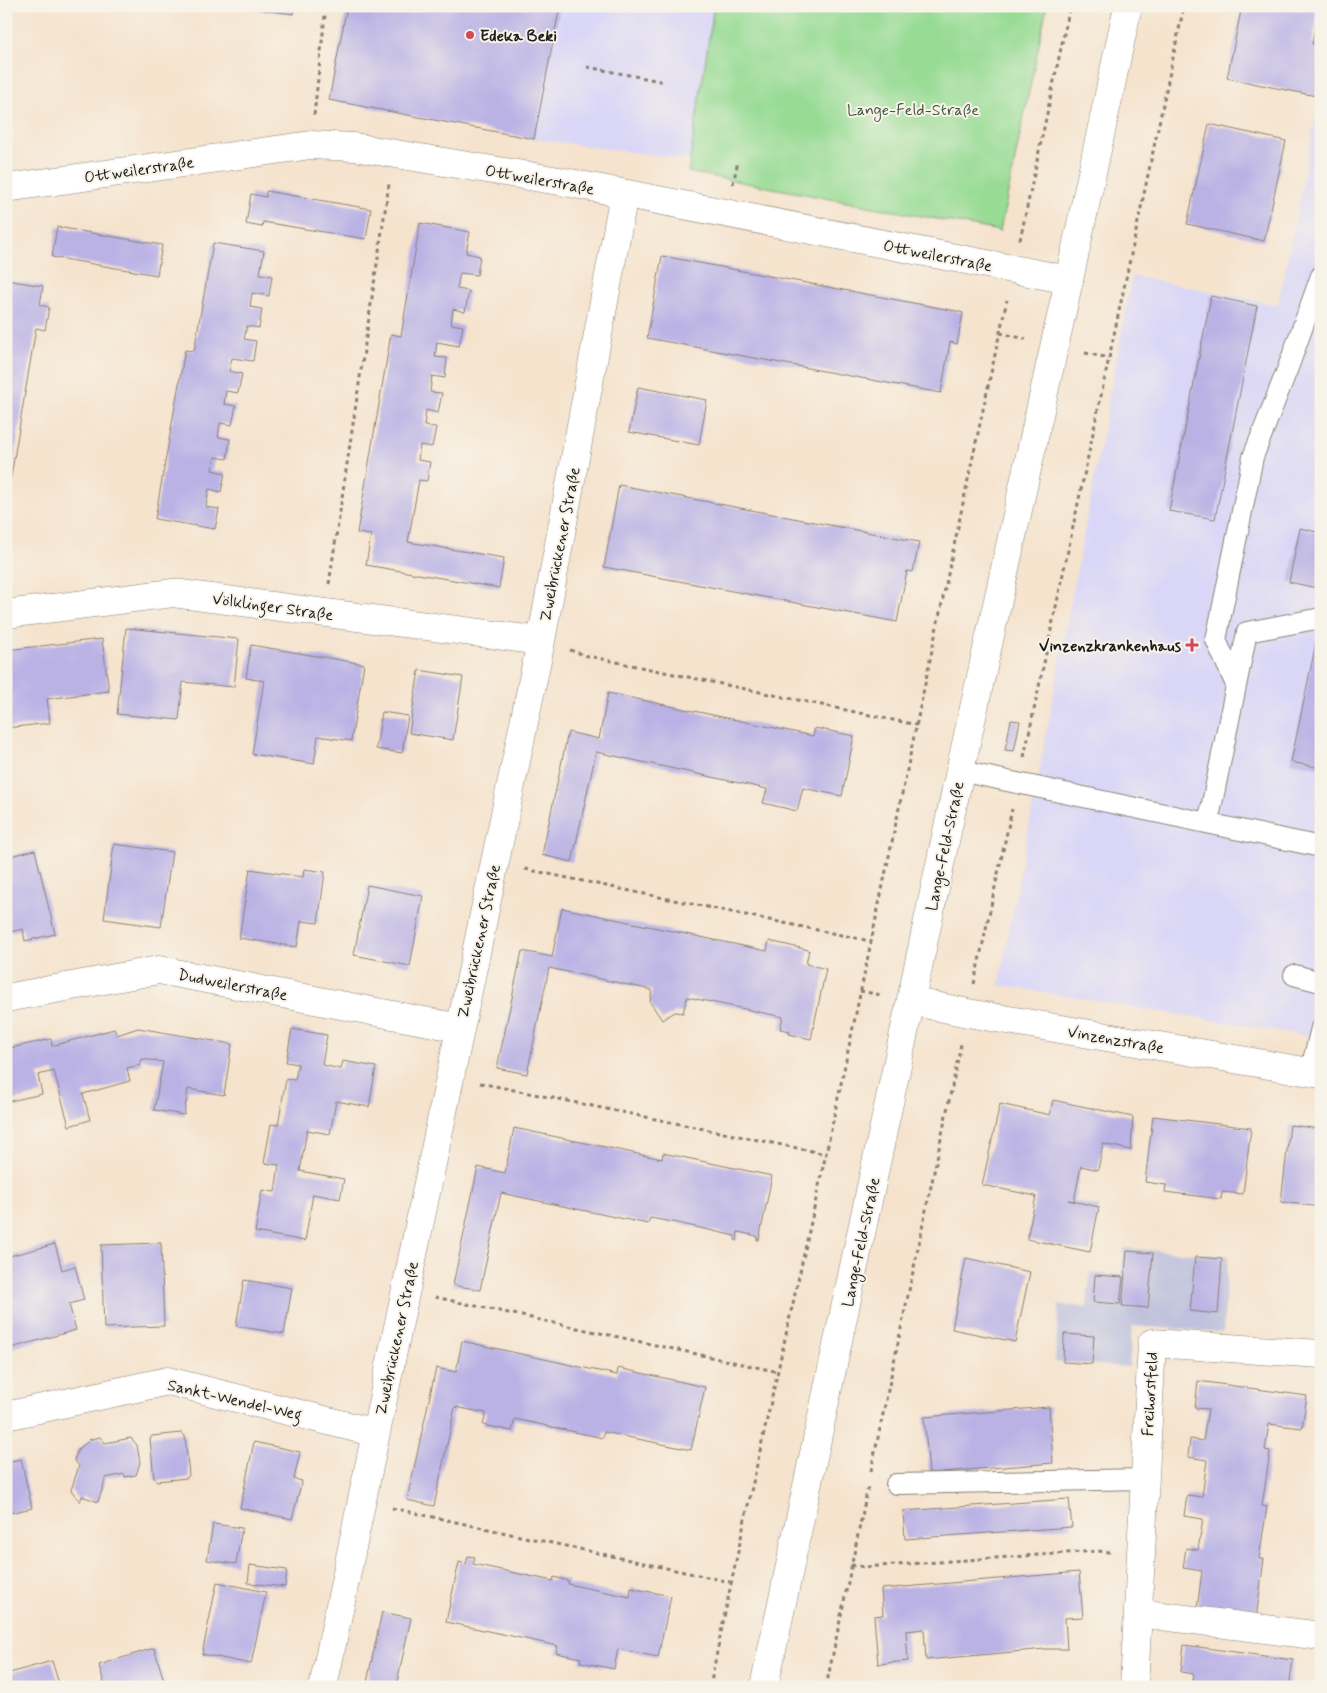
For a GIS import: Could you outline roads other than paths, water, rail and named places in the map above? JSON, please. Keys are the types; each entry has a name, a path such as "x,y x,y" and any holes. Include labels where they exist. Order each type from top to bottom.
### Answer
{"street":[{"name":"Lange-Feld-Straße","path":"764,1687 960,771 1128,6"},
{"name":"Ottweilerstraße","path":"6,188 311,145 354,147 565,182 1069,280"},
{"name":"Zweibrückener Straße","path":"323,1687 541,641 624,194"},
{"name":"Völklinger Straße","path":"6,614 173,592 541,641"},
{"name":"Dudweilerstraße","path":"6,998 160,970 460,1028"},
{"name":"Vinzenzstraße","path":"911,1001 968,1013 1315,1074"},
{"name":"Freihorstfeld","path":"1134,1687 1152,1343 1321,1354"},
{"name":"Sankt-Wendel-Weg","path":"6,1416 168,1381 376,1433"},
{"path":"1138,1614 1321,1636"}],"lane":[{"path":"1236,685 1216,640 1251,466 1321,276"},
{"path":"1208,823 1248,632 1321,618"},
{"path":"960,771 1321,847"},
{"path":"1294,975 1321,982"},
{"path":"1315,1074 1321,1028"},
{"path":"896,1484 1144,1479"}],"place":[{"name":"Edeka Beki","path":"470,35"},
{"name":"Vinzenzkrankenhaus","path":"1192,645"}]}
